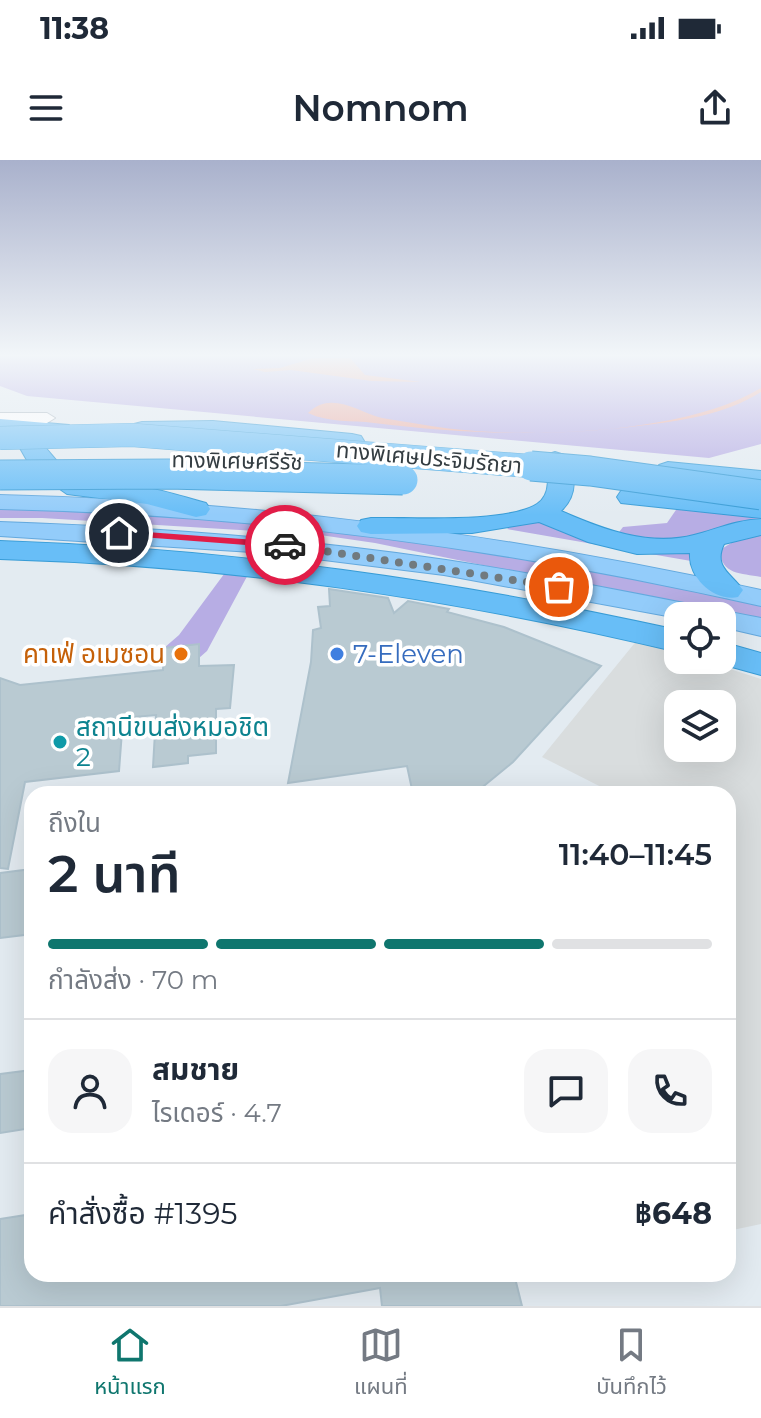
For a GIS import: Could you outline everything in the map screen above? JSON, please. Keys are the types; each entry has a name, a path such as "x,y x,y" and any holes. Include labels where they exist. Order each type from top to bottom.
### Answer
{"highway":[{"path":"0,427 71,430 213,428 761,479"},
{"path":"0,427 30,444 37,457 76,488 149,496 196,509"},
{"name":"ทางพิเศษประจิมรัถยา","path":"0,438 132,435 312,448 590,471 761,496"},
{"name":"ทางพิเศษศรีรัช","path":"0,462 250,460 436,467 761,496"},
{"path":"543,514 557,501 561,470 555,460"},
{"name":"ทางพิเศษศรีรัช","path":"0,475 168,474 396,480 541,489 761,510"},
{"name":"ทางพิเศษประจิมรัถยา","path":"0,488 396,480"},
{"path":"371,526 491,524 543,514 645,548 695,544 726,532 761,527"},
{"path":"714,537 704,550 703,558 724,602"},
{"path":"0,550 212,561 364,578 486,598 664,638"},
{"path":"736,657 761,664"}],"main road":[{"path":"0,502 196,509 371,526 485,544 717,602"},
{"path":"0,529 173,535 309,548 473,572 664,608"},
{"path":"736,602 761,598"},
{"path":"736,611 761,627"}],"street":[{"path":"0,418 47,418"}],"shaded area":[{"path":"164,408 761,408 761,444 709,458"},
{"path":"314,408 355,408 382,418 509,433 440,430 332,420 308,413"},
{"path":"725,408 702,416 602,430"},
{"path":"678,507 761,516 761,519 742,521 677,541 616,536 623,527 667,523"},
{"path":"0,509 154,511 472,547 761,605 761,622 736,617 736,602 664,602 375,543 279,529 271,532 0,518"},
{"path":"542,520 693,548 691,561 507,529 512,525"},
{"path":"761,535 761,577 733,571 724,564 720,550 739,538"},
{"path":"230,566 251,569 207,651 199,658 199,644 164,648 179,635"},
{"path":"638,639 664,647 664,674 736,674 736,671 761,679 761,1224 736,1229 736,786 599,786 542,757"}],"building":[{"path":"329,589 388,598 394,613 408,601 449,609 447,612 504,627 601,666 513,762 484,786 411,786 407,766 288,783 311,662 313,630 321,628 318,607 330,606"},
{"path":"199,644 199,666 234,665 230,708 216,709 216,753 188,756 188,763 153,767 156,715 123,718 119,771 25,782 8,869 0,868 0,678 20,685 163,670 164,648"},
{"path":"24,870 24,935 0,938 0,873"},
{"path":"24,1071 24,1129 0,1133 0,1074"},
{"path":"24,1215 24,1282 516,1282 522,1306 382,1306 380,1288 281,1306 0,1306 0,1219"}],"way so far":[{"path":"285,545 559,587"}],"place":[{"name":"คาเฟ่ อเมซอน","path":"181,654"},
{"name":"7-Eleven","path":"337,654"},
{"name":"สถานีขนส่งหมอชิต 2","path":"60,742"}],"route":[{"path":"119,533 285,545"}]}
